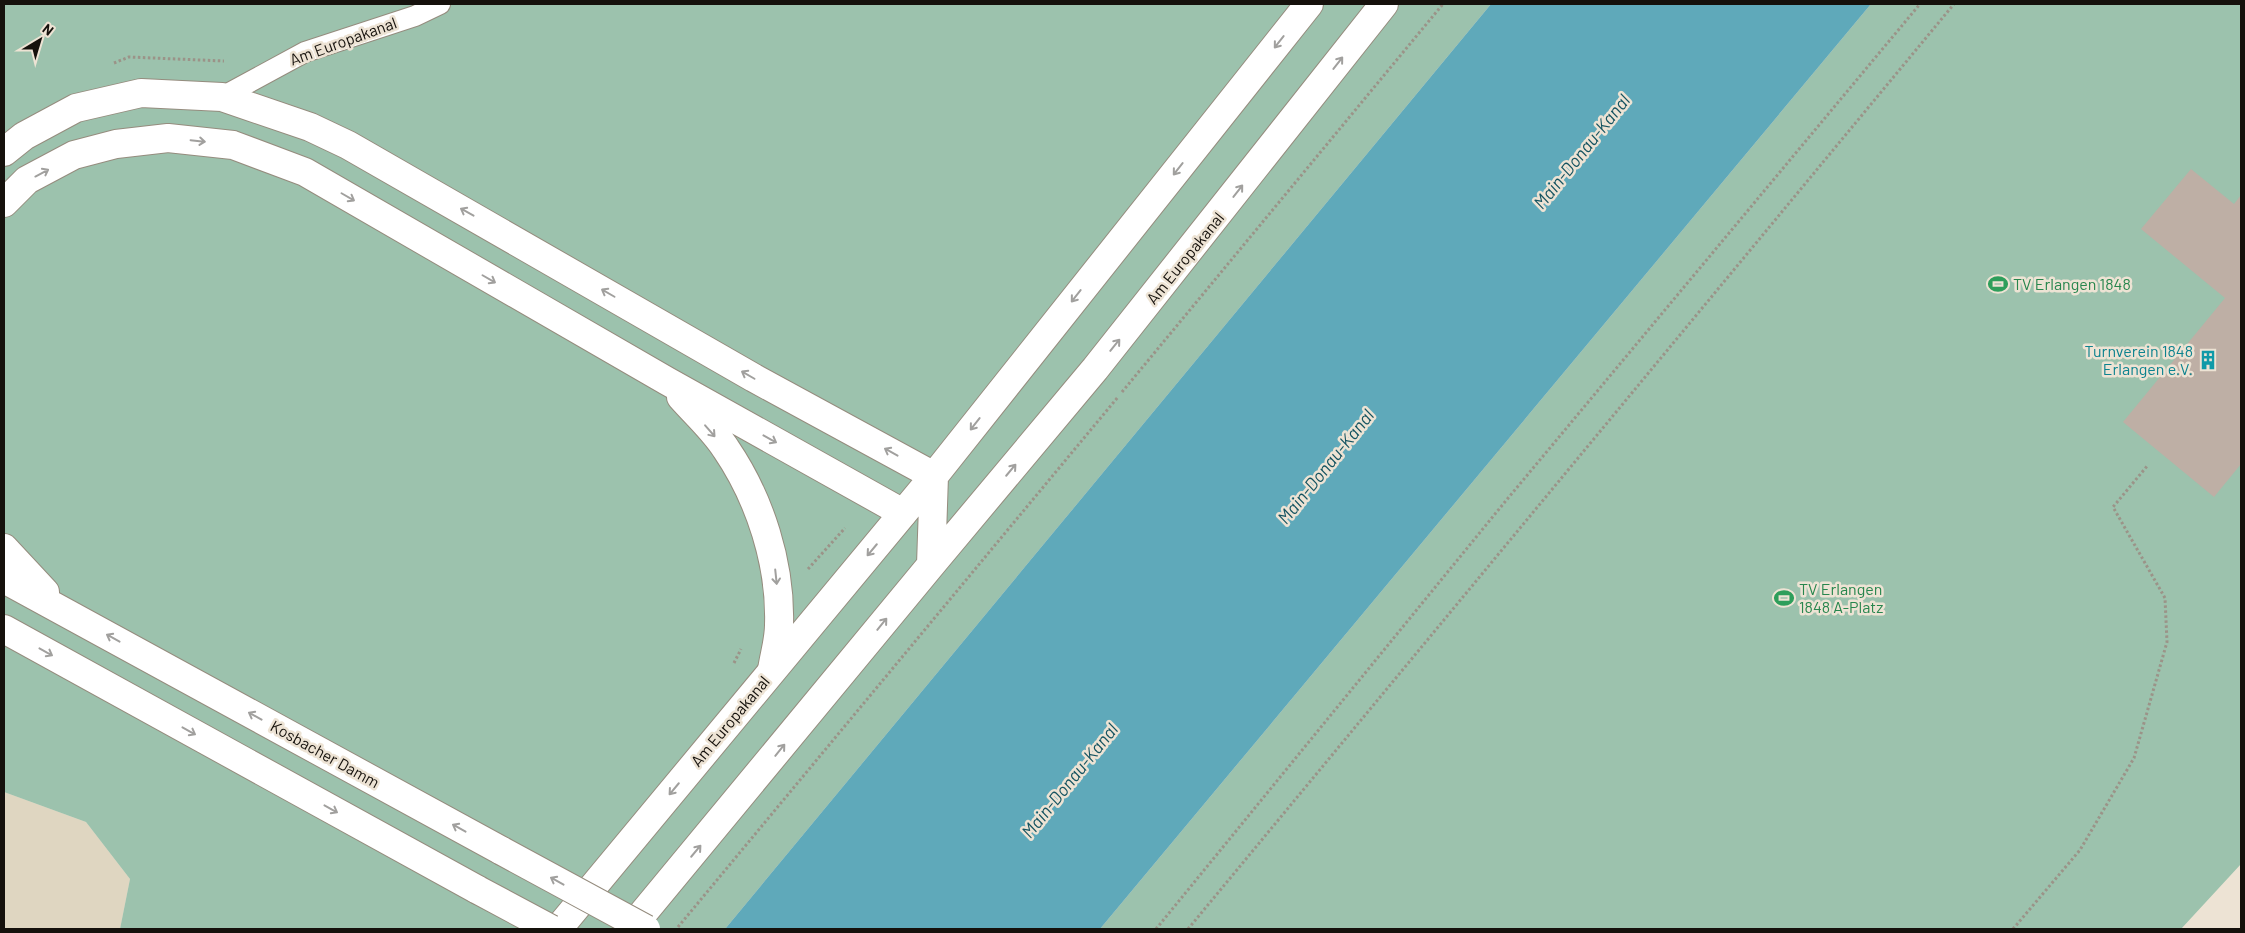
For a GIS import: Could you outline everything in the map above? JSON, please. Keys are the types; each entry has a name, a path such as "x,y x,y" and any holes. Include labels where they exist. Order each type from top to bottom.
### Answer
{"main road":[{"name":"Am Europakanal","path":"558,929 934,476 1309,4"},
{"name":"Am Europakanal","path":"630,929 931,564 1114,346 1384,4"},
{"path":"4,152 24,136 76,108 141,93 222,97 310,127 348,145 754,378 934,476 931,564"},
{"path":"4,203 27,180 74,155 116,144 168,138 233,145 305,172 666,381 903,513 979,507"},
{"path":"666,381 726,448 750,492 765,529 775,570 779,603 780,627 772,670"},
{"path":"4,548 63,611"},
{"name":"Kosbacher Damm","path":"4,579 646,929"},
{"path":"4,629 551,929"}],"lane":[{"name":"Am Europakanal","path":"222,97 305,52 415,16 440,4"}],"path":[{"path":"676,929 1443,4"},
{"path":"1156,929 1504,503 1920,4"},
{"path":"1188,929 1954,4"},
{"path":"2013,929 2080,850 2134,758 2167,642 2165,598 2113,507 2148,465"},
{"path":"804,573 849,523"}],"shaded area":[{"path":"4,792 86,822 130,879 120,929 4,929"}],"green space":[{"path":"4,4 1491,4 725,929 120,929 130,879 86,822 4,792"},
{"name":"TV Erlangen 1848","path":"1871,4 2241,4 2241,864 2181,929 1100,929"}],"water":[{"name":"Main-Donau-Kanal","path":"1491,4 1871,4 1100,929 725,929"}],"building":[{"name":"Turnverein 1848 Erlangen e.V.","path":"2191,169 2234,204 2241,195 2241,464 2214,497 2123,422 2225,298 2141,229"}],"place":[{"name":"TV Erlangen 1848","path":"1998,284"},
{"name":"Turnverein 1848 Erlangen e.V.","path":"2208,360"},
{"name":"TV Erlangen 1848 A-Platz","path":"1784,598"}]}
